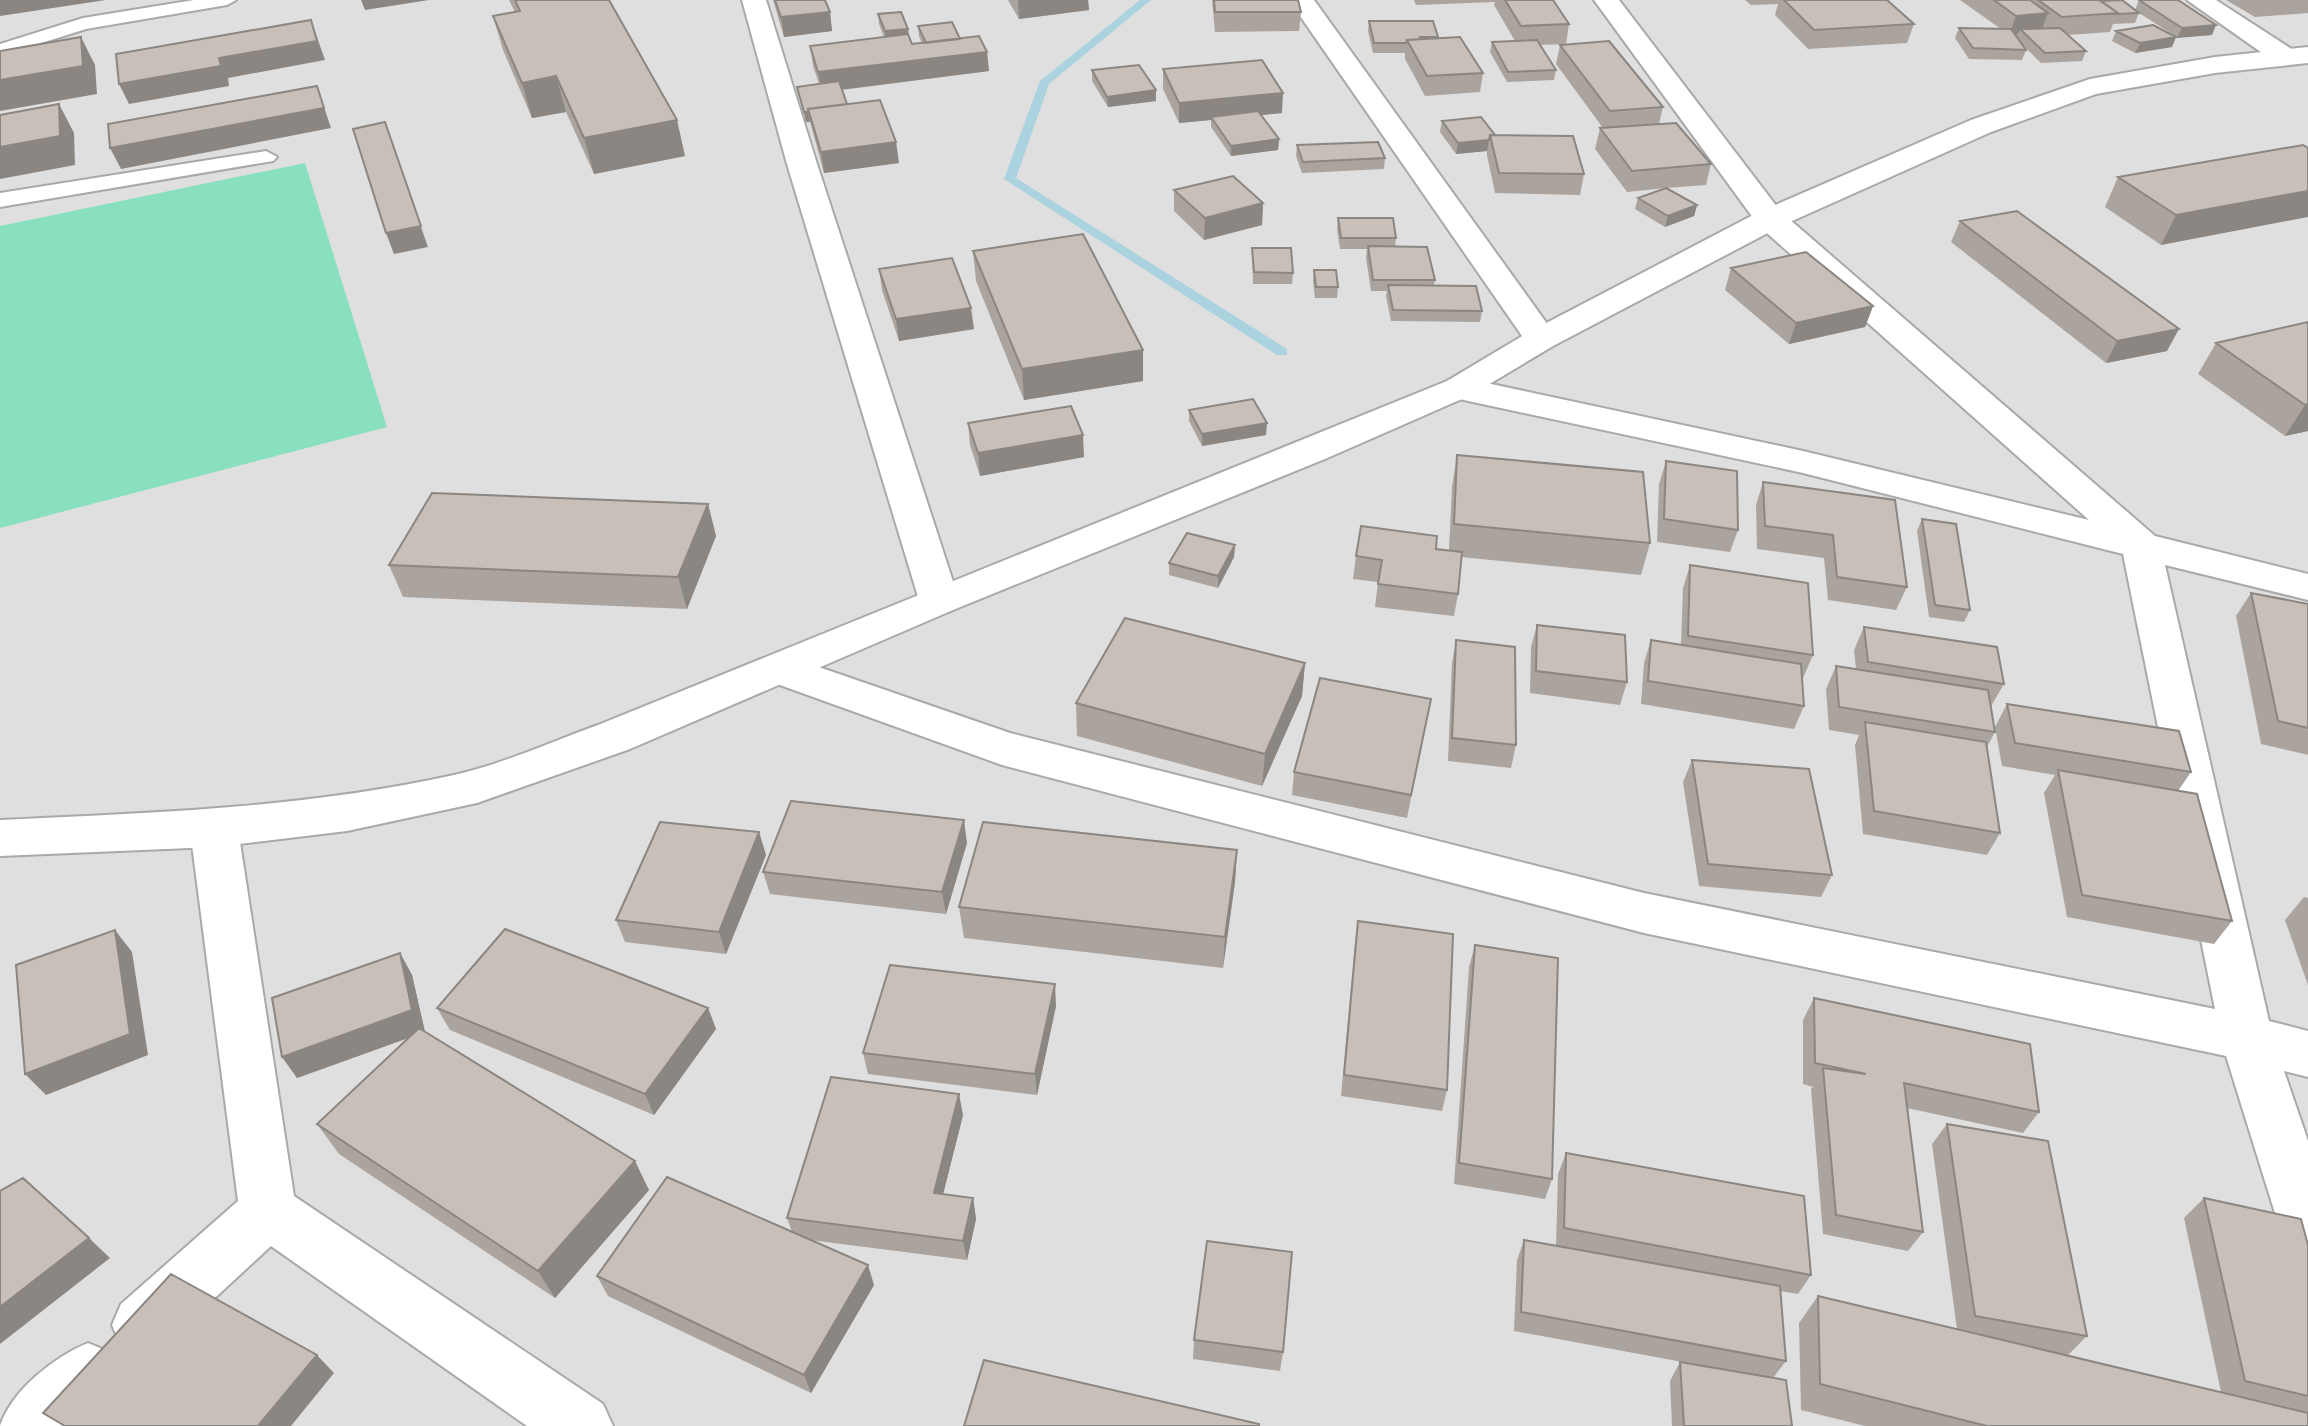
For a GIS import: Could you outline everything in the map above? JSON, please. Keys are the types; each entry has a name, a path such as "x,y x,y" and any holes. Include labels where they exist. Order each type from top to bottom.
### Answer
{"street":[{"path":"754,0 939,600"},
{"path":"1301,0 1541,339"},
{"path":"1606,0 1770,219 2141,545 2247,1038 2308,1226"},
{"path":"2199,0 2296,55"},
{"path":"0,838 214,829 347,813 461,791 614,737 939,600 1312,451 1459,388 1541,339 1770,219 1981,126 2090,87 2215,65 2296,55"},
{"path":"1459,388 1803,462 2308,587"},
{"path":"781,669 1002,748 1629,909 2247,1038 2308,1054"},
{"path":"214,829 268,1211 581,1426"},
{"path":"31,1426 268,1211"}],"lane":[{"path":"0,50 83,24 227,0"},
{"path":"0,200 266,157"}],"shaded area":[{"path":"0,0 2308,0 2308,1426 0,1426"}],"green space":[{"path":"305,163 387,427 0,528 0,226"}],"building":[{"path":"515,0 609,0 677,120 584,138 556,76 522,83 493,16 520,11"},
{"path":"775,0 825,0 830,12 781,17"},
{"path":"1214,0 1298,0 1301,12 1215,12"},
{"path":"1505,0 1553,0 1569,24 1521,26"},
{"path":"1784,0 1887,0 1914,24 1814,30"},
{"path":"1994,0 2030,0 2048,13 2016,16"},
{"path":"2038,0 2099,0 2118,13 2062,17"},
{"path":"2122,0 2139,13 2118,14 2101,1"},
{"path":"2139,0 2178,0 2216,25 2182,28"},
{"path":"901,12 908,29 885,31 878,14"},
{"path":"311,20 317,41 219,58 221,66 119,84 116,54"},
{"path":"1369,21 1433,21 1438,37 1420,37 1406,43 1374,43"},
{"path":"952,22 960,39 926,43 918,26"},
{"path":"2153,25 2176,37 2140,43 2116,31"},
{"path":"1959,28 2011,29 2026,50 1973,48"},
{"path":"2060,28 2086,51 2045,53 2020,29"},
{"path":"908,34 912,44 979,36 987,52 818,72 810,46"},
{"path":"81,37 83,66 0,80 0,51"},
{"path":"1460,37 1483,73 1427,76 1407,40"},
{"path":"1537,40 1556,70 1508,72 1492,42"},
{"path":"1609,41 1663,107 1610,111 1560,45"},
{"path":"1262,60 1283,93 1179,103 1163,69"},
{"path":"1139,65 1156,90 1107,97 1092,70"},
{"path":"839,81 847,104 804,112 797,87"},
{"path":"317,86 324,108 110,148 108,124"},
{"path":"880,100 896,142 821,152 808,109"},
{"path":"59,104 60,136 0,147 0,115"},
{"path":"1258,111 1279,139 1231,146 1211,117"},
{"path":"1481,117 1495,135 1490,135 1489,140 1458,143 1442,121"},
{"path":"385,122 421,226 386,233 353,129"},
{"path":"1676,123 1711,164 1632,171 1600,128"},
{"path":"1490,135 1573,136 1584,174 1499,173"},
{"path":"1378,142 1385,158 1303,162 1297,145"},
{"path":"2303,145 2308,148 2308,191 2176,215 2118,177"},
{"path":"1233,176 1263,203 1205,218 1174,190"},
{"path":"1666,188 1697,205 1668,216 1638,198"},
{"path":"2017,211 2179,329 2117,341 1960,221"},
{"path":"1338,218 1393,218 1396,238 1341,238"},
{"path":"1083,234 1143,350 1022,369 973,251"},
{"path":"1368,246 1427,247 1435,280 1373,280"},
{"path":"1252,248 1291,248 1293,273 1254,272"},
{"path":"1806,252 1873,306 1796,323 1731,268"},
{"path":"952,258 971,308 896,319 879,269"},
{"path":"1314,270 1336,270 1338,287 1316,287"},
{"path":"1388,285 1476,286 1482,311 1393,310"},
{"path":"2308,322 2308,404 2305,405 2216,343"},
{"path":"1253,399 1267,423 1202,434 1189,410"},
{"path":"1071,406 1083,435 978,453 968,423"},
{"path":"1457,455 1643,472 1650,543 1454,524"},
{"path":"1666,461 1737,471 1738,530 1664,519"},
{"path":"1763,482 1895,500 1907,587 1837,577 1833,535 1765,526"},
{"path":"432,493 708,504 678,577 389,565"},
{"path":"1922,519 1956,524 1970,610 1935,605"},
{"path":"1361,526 1437,536 1436,549 1462,552 1458,594 1378,584 1382,560 1356,556"},
{"path":"1187,533 1235,545 1218,576 1169,563"},
{"path":"1690,565 1808,583 1813,655 1688,636"},
{"path":"2251,593 2308,604 2308,728 2278,721"},
{"path":"1125,618 1305,663 1265,754 1076,703"},
{"path":"1537,625 1625,635 1627,682 1536,671"},
{"path":"1864,627 1997,647 2004,684 1868,662"},
{"path":"1456,640 1515,647 1516,745 1452,738"},
{"path":"1651,640 1801,664 1804,706 1648,681"},
{"path":"1836,666 1988,690 1995,732 1839,707"},
{"path":"1320,678 1431,699 1411,795 1294,772"},
{"path":"2007,704 2179,731 2191,772 2015,743"},
{"path":"1865,722 1986,742 2000,833 1874,811"},
{"path":"1692,760 1809,769 1832,875 1708,864"},
{"path":"2058,770 2197,794 2232,921 2082,895"},
{"path":"791,801 964,820 942,892 763,872"},
{"path":"660,822 759,832 719,932 616,920"},
{"path":"983,822 1237,850 1225,937 959,907"},
{"path":"1358,921 1453,934 1447,1090 1344,1075"},
{"path":"505,929 708,1008 645,1094 437,1008"},
{"path":"115,930 130,1034 25,1074 16,965"},
{"path":"1475,945 1558,958 1552,1179 1459,1163"},
{"path":"400,953 412,1010 282,1057 272,998"},
{"path":"890,965 1055,984 1035,1074 863,1053"},
{"path":"1814,998 2030,1044 2039,1112 1904,1083 1923,1232 1836,1215 1823,1068 1866,1074 1815,1063"},
{"path":"419,1028 635,1161 538,1271 317,1124"},
{"path":"831,1077 959,1094 934,1193 973,1198 963,1241 787,1218"},
{"path":"1947,1124 2048,1141 2087,1336 1975,1316"},
{"path":"1566,1153 1804,1196 1811,1275 1564,1228"},
{"path":"667,1177 868,1265 804,1375 597,1276"},
{"path":"23,1178 89,1238 0,1307 0,1191"},
{"path":"2204,1198 2301,1219 2308,1245 2308,1396 2245,1381"},
{"path":"1524,1240 1780,1286 1786,1361 1521,1312"},
{"path":"1207,1241 1292,1252 1283,1352 1194,1340"},
{"path":"171,1274 317,1355 258,1426 65,1426 43,1413"},
{"path":"1818,1296 2308,1413 2308,1426 1987,1426 1820,1384"},
{"path":"984,1360 1259,1424 1259,1426 964,1426"},
{"path":"1680,1362 1786,1380 1792,1426 1684,1426"}],"waterway":[{"path":"1146,0 1044,83 1010,179 1282,352"}]}
